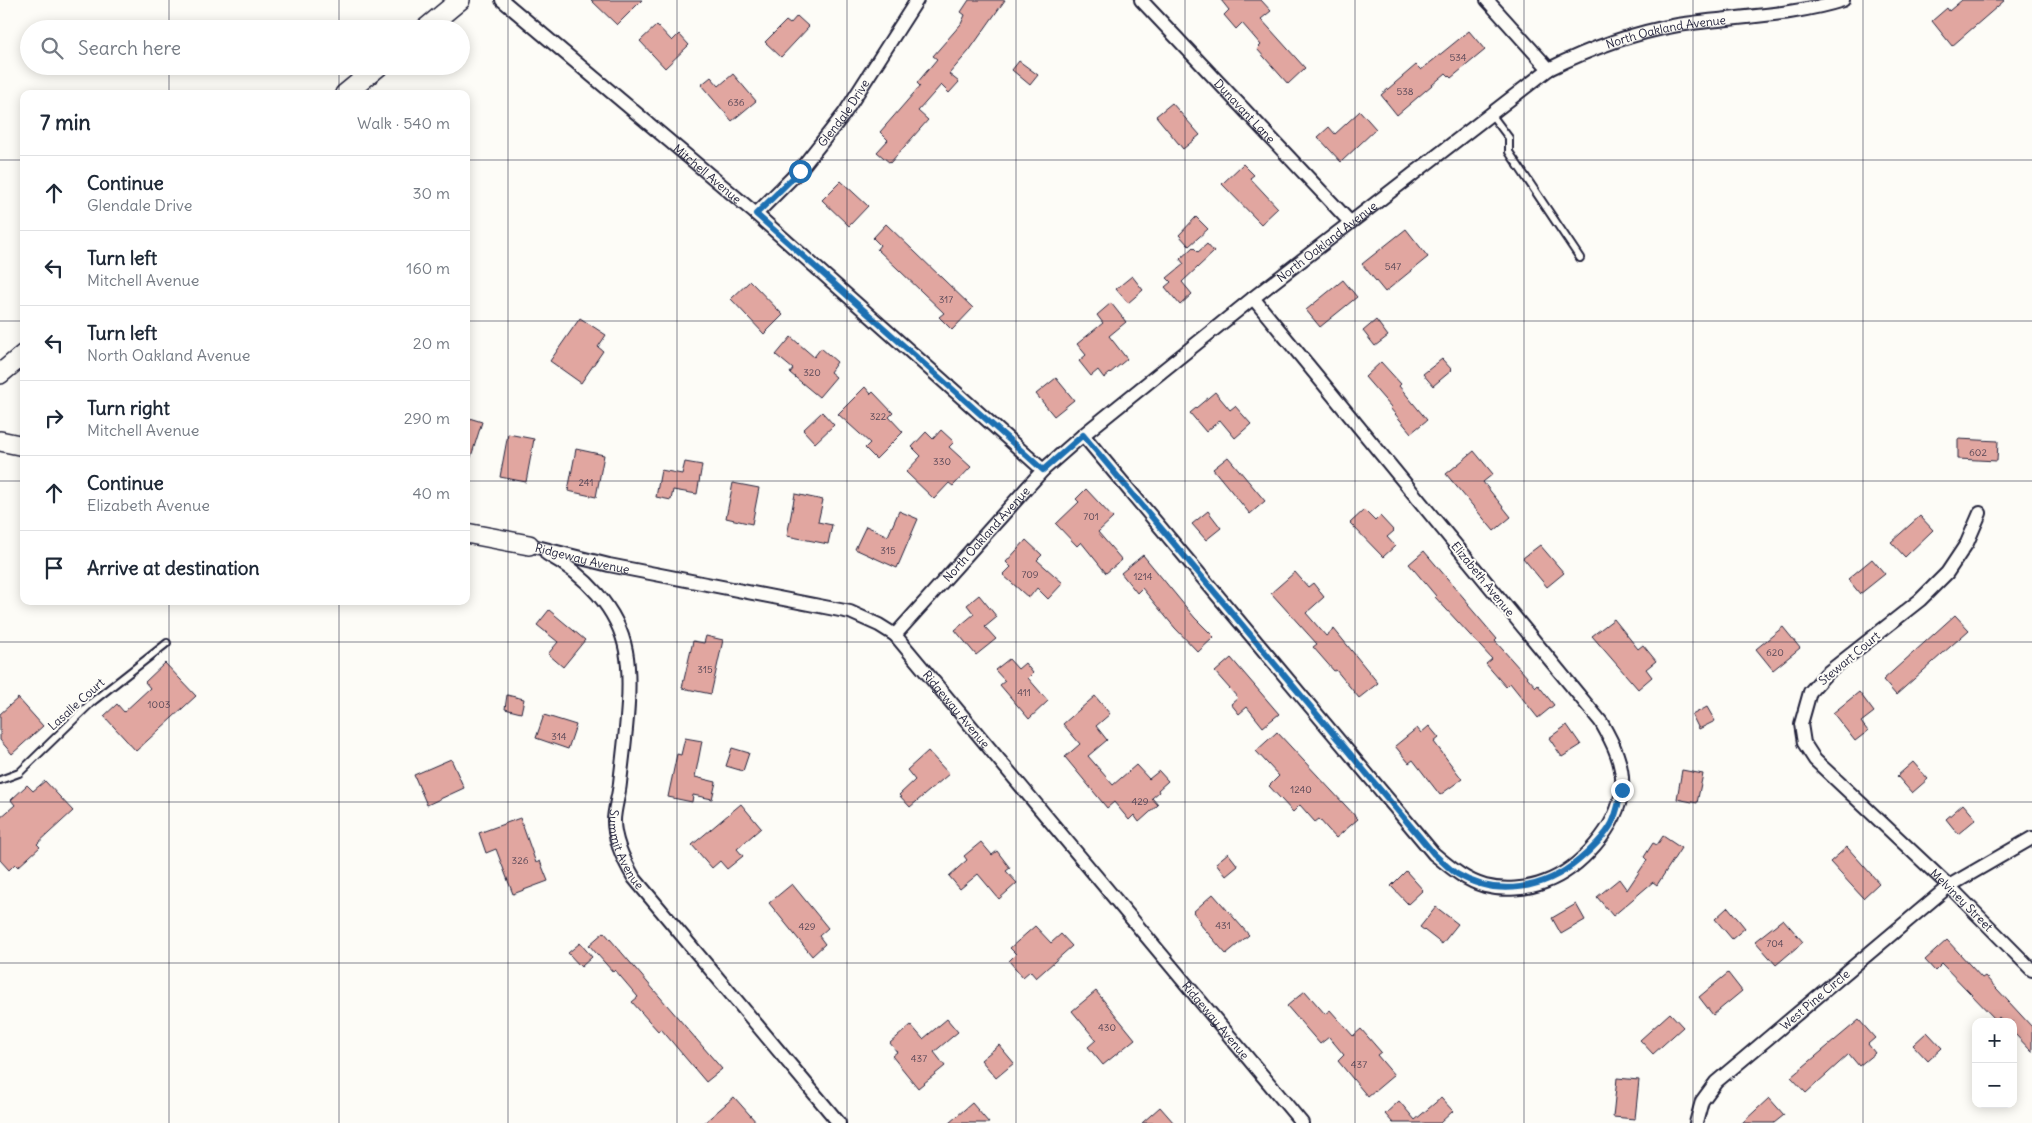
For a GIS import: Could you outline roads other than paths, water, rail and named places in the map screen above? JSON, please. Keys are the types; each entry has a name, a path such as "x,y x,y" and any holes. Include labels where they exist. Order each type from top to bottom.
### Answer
{"street":[{"path":"436,20 460,0"},
{"name":"Mitchell Avenue","path":"502,0 756,214 1043,470"},
{"name":"Glendale Drive","path":"756,214 800,171 844,114 917,0"},
{"name":"Dunavant Lane","path":"1141,0 1350,222"},
{"path":"1487,0 1549,69"},
{"name":"North Oakland Avenue","path":"895,635 1043,470 1083,435 1253,298 1549,69 1618,39 1677,25 1783,13 1828,5 1844,0"},
{"path":"350,90 368,75"},
{"name":"Elizabeth Avenue","path":"1083,435 1434,854 1457,874 1485,886 1516,889 1546,882 1589,852 1612,824 1622,790 1618,754 1601,722 1253,298"},
{"path":"0,374 20,357"},
{"path":"0,441 20,445"},
{"name":"Stewart Court","path":"1890,831 1815,760 1804,743 1801,724 1807,700 1810,692 1826,674 1920,600 1947,574 1967,543 1980,513"},
{"name":"Ridgeway Avenue","path":"470,534 529,545 619,567 850,612 879,624 895,635 1302,1123"},
{"name":"Summit Avenue","path":"529,545 559,561 590,583 612,614 626,650 628,689 620,786 614,822 622,857 634,878 839,1123"},
{"name":"Melviney Street","path":"1890,831 1949,886 2032,970"},
{"name":"West Pine Circle","path":"1696,1123 1702,1100 1716,1082 1949,886 2032,838"}],"lane":[{"path":"1491,114 1509,138 1509,152 1580,258"},
{"name":"Lasalle Court","path":"0,780 20,773 92,702 167,643"}]}
